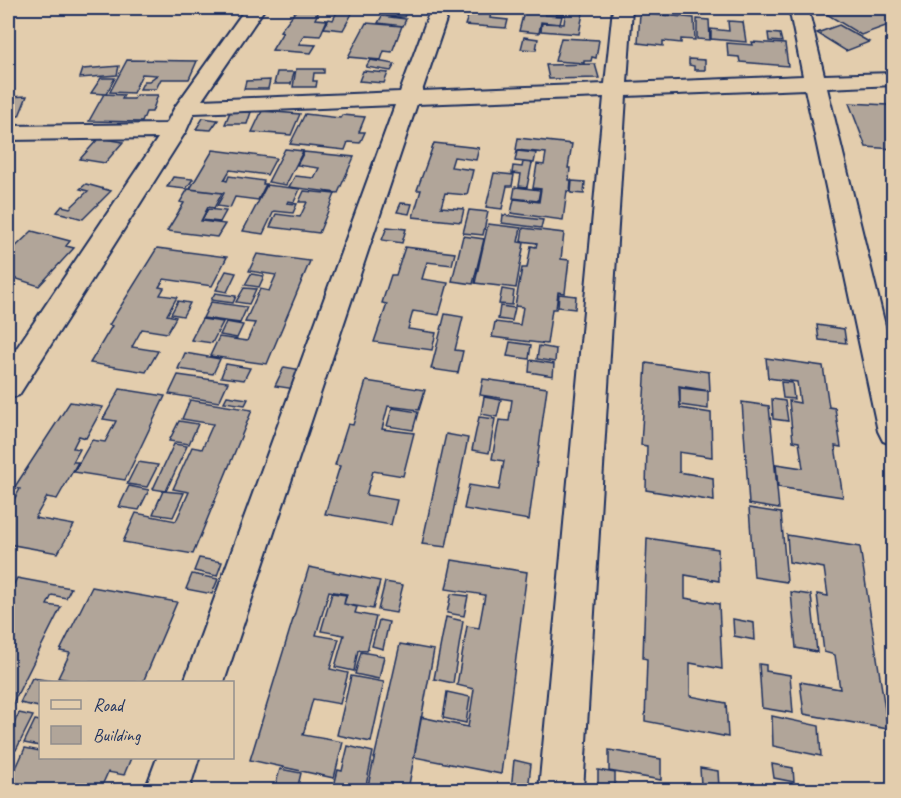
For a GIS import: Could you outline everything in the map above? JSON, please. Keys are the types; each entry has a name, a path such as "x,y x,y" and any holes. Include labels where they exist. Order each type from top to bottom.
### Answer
{"street":[{"path":"8,386 174,131 186,107 255,8"},
{"path":"204,681 440,8"},
{"path":"561,790 622,8"},
{"path":"798,8 894,431"},
{"path":"186,107 894,79"},
{"path":"8,133 174,131"},
{"path":"167,790 178,759"}],"building":[{"path":"298,8 336,8 334,12 319,11 315,19 327,20 320,36 304,35 299,44 316,45 311,53 272,50 283,32 280,31"},
{"path":"339,8 355,8 343,30 324,28 329,19 333,20"},
{"path":"390,8 408,8 404,17 387,16"},
{"path":"471,8 509,8 508,12 491,11 490,18 508,20 506,28 465,25"},
{"path":"525,8 546,8 545,15 562,16 560,24 541,22 539,33 519,31"},
{"path":"557,8 584,8 579,34 541,31 542,23 564,24 565,15 556,15"},
{"path":"634,8 673,8 673,14 634,10"},
{"path":"841,8 878,8 894,16 894,23 861,35 825,13"},
{"path":"640,13 694,18 695,40 681,39 681,43 663,41 663,46 638,43"},
{"path":"382,16 406,19 403,26 378,23"},
{"path":"697,19 709,20 710,40 697,39"},
{"path":"728,21 743,22 746,42 711,39 711,29 729,31"},
{"path":"366,23 402,26 392,52 384,51 381,60 348,57"},
{"path":"839,25 869,42 846,51 817,33"},
{"path":"768,33 780,34 782,42 769,41"},
{"path":"524,37 538,39 536,50 521,49"},
{"path":"561,38 599,40 596,58 592,57 591,61 584,61 584,63 555,61"},
{"path":"752,42 785,44 788,66 740,62 739,57 728,56 727,43 753,45"},
{"path":"689,59 705,60 705,70 694,70 694,66 689,65"},
{"path":"127,60 197,61 189,79 161,79 156,89 140,89 144,81 149,81 157,75 142,74 133,93 110,92"},
{"path":"370,60 395,64 391,71 366,67"},
{"path":"595,64 599,78 549,79 546,65"},
{"path":"119,66 117,75 80,78 83,69"},
{"path":"296,69 324,69 324,73 314,73 313,81 317,81 316,87 293,87"},
{"path":"363,71 388,73 384,83 359,81"},
{"path":"277,72 294,72 291,84 274,84"},
{"path":"101,78 115,78 106,94 91,93"},
{"path":"270,80 268,89 244,89 246,81"},
{"path":"104,94 124,95 122,99 134,99 136,95 158,95 152,112 146,112 142,122 89,121"},
{"path":"27,96 19,116 8,116 8,97"},
{"path":"849,103 888,105 894,117 894,149 866,147"},
{"path":"262,111 300,114 291,135 252,132"},
{"path":"230,112 251,112 247,124 225,124"},
{"path":"305,114 340,118 342,115 365,117 359,132 365,132 360,143 348,142 345,150 290,144"},
{"path":"203,118 218,120 211,130 196,129"},
{"path":"99,138 123,142 105,163 80,159"},
{"path":"518,138 572,144 568,168 570,168 569,180 571,180 570,192 567,191 563,220 511,213 514,199 539,202 541,189 533,188 537,164 544,165 546,153 516,150"},
{"path":"434,143 479,148 476,160 454,157 451,167 473,170 467,195 445,193 441,207 464,209 461,222 413,217 421,190 417,190"},
{"path":"285,149 303,151 286,185 268,182"},
{"path":"213,150 276,158 267,175 230,170 224,180 227,181 229,176 264,181 263,184 266,184 258,200 235,197 230,208 217,206 224,193 190,189"},
{"path":"517,151 536,153 534,163 515,161"},
{"path":"304,152 354,157 338,193 289,187 295,176 314,178 319,168 297,165"},
{"path":"523,162 532,163 527,187 519,186 521,174 512,173 513,166 522,167"},
{"path":"494,173 514,175 512,186 507,186 502,209 486,207"},
{"path":"173,177 193,179 186,189 167,187"},
{"path":"572,181 585,182 584,194 571,193"},
{"path":"86,184 111,191 83,219 57,212 62,206 70,208 88,191 80,189"},
{"path":"267,185 300,189 294,202 288,201 287,203 297,204 293,213 274,211 263,234 243,231"},
{"path":"515,187 540,190 538,201 513,198"},
{"path":"188,189 222,193 214,208 208,207 201,221 225,224 217,237 167,231 184,203 180,202"},
{"path":"304,191 335,194 319,233 270,227 276,214 300,217 307,202 299,202"},
{"path":"401,203 412,204 409,214 397,212"},
{"path":"208,209 226,211 220,222 202,220"},
{"path":"469,210 488,212 483,235 463,233"},
{"path":"503,215 543,220 541,228 502,223"},
{"path":"488,224 521,228 518,242 524,243 516,288 475,283"},
{"path":"387,227 406,229 402,243 382,240"},
{"path":"523,228 564,233 561,259 569,260 565,293 558,292 556,309 552,309 547,344 492,337 495,322 520,325 523,307 515,306 522,268 527,268 531,246 536,247 537,243 521,241"},
{"path":"32,231 70,241 66,246 74,248 39,286 8,276 8,254"},
{"path":"463,236 484,239 473,284 452,281"},
{"path":"405,247 455,253 452,265 427,262 422,279 448,283 439,315 413,311 408,329 436,333 432,350 374,342 387,304 382,303 391,275 396,275"},
{"path":"157,248 227,257 212,286 164,279 159,287 164,288 160,295 177,297 167,315 176,317 167,333 142,329 132,347 158,351 146,372 90,363 112,326 109,325"},
{"path":"257,254 310,261 267,364 210,356 219,337 247,341 255,323 245,322 260,289 269,291 276,275 249,271"},
{"path":"226,271 236,273 227,292 216,290"},
{"path":"251,274 264,276 259,287 245,285"},
{"path":"244,288 256,289 249,304 236,302"},
{"path":"502,289 514,291 512,305 499,304"},
{"path":"215,293 236,296 233,303 211,300"},
{"path":"559,294 576,296 575,309 558,307"},
{"path":"178,301 190,303 183,316 171,314"},
{"path":"211,302 247,307 240,323 203,318"},
{"path":"500,306 515,308 512,321 498,319"},
{"path":"445,314 463,317 455,350 463,351 458,373 431,369"},
{"path":"202,319 223,322 212,343 191,340"},
{"path":"226,322 243,325 237,338 220,335"},
{"path":"817,325 844,329 846,343 819,340"},
{"path":"510,342 531,345 529,359 507,356"},
{"path":"539,346 556,349 555,362 537,359"},
{"path":"185,353 220,359 213,374 178,369"},
{"path":"766,358 823,366 829,407 835,408 841,447 835,446 843,497 778,487 776,464 803,468 799,442 793,441 789,401 800,403 797,382 768,378"},
{"path":"530,360 554,364 553,376 529,372"},
{"path":"646,363 709,372 710,391 679,386 680,408 711,413 712,457 679,452 679,472 713,478 714,501 646,490 647,446 641,445"},
{"path":"226,364 250,368 244,380 221,377"},
{"path":"284,367 302,370 295,389 275,386"},
{"path":"178,375 228,382 219,402 169,394"},
{"path":"483,379 547,388 529,520 464,509 469,485 499,490 504,461 492,459 499,420 509,421 512,400 480,395"},
{"path":"366,381 425,390 419,410 388,406 382,429 414,433 403,476 373,471 366,495 397,500 391,525 325,514 340,466 335,465 348,424 353,425"},
{"path":"781,382 792,383 794,399 783,398"},
{"path":"680,388 708,391 708,409 680,405"},
{"path":"120,389 165,396 125,480 74,472 92,440 105,442 116,421 103,419"},
{"path":"227,396 248,399 245,405 224,402"},
{"path":"484,397 501,400 497,417 481,414"},
{"path":"772,399 785,401 788,421 773,419"},
{"path":"190,400 252,410 193,554 123,542 136,513 176,521 189,492 173,489 192,447 202,449 213,424 182,419"},
{"path":"70,402 103,407 86,438 79,436 73,448 80,449 73,462 78,462 57,499 47,497 35,518 74,525 58,553 8,544 8,510 20,489 14,488"},
{"path":"742,402 769,406 779,509 749,504"},
{"path":"392,408 418,412 413,430 387,426"},
{"path":"479,417 495,419 489,453 472,450"},
{"path":"179,421 198,424 189,444 169,441"},
{"path":"446,434 468,438 446,547 422,544"},
{"path":"174,444 187,446 166,491 153,489"},
{"path":"138,462 158,465 147,487 127,484"},
{"path":"129,486 149,490 139,510 119,507"},
{"path":"163,491 184,493 173,517 153,514"},
{"path":"749,508 781,513 787,582 754,577"},
{"path":"787,535 860,547 888,729 804,714 800,682 840,689 835,655 824,652 817,594 828,596 824,568 789,562"},
{"path":"647,538 718,549 719,581 685,575 685,598 719,604 722,669 690,663 690,696 726,703 728,737 645,721 647,659 643,658"},
{"path":"199,558 222,562 217,576 194,571"},
{"path":"452,560 527,572 501,774 414,757 421,717 468,727 474,689 457,685 467,626 479,628 485,595 446,589"},
{"path":"309,567 380,581 373,609 344,604 347,594 329,591 316,635 339,639 330,669 348,673 340,704 313,699 303,735 343,742 334,778 250,760"},
{"path":"192,574 218,579 212,594 186,589"},
{"path":"17,578 71,588 66,598 52,595 47,605 61,607 8,709 8,595"},
{"path":"385,582 403,585 396,613 378,610"},
{"path":"92,587 177,602 143,681 77,681 58,678 70,653 60,651"},
{"path":"791,592 811,595 817,652 796,648"},
{"path":"332,593 346,595 344,604 357,607 355,613 376,617 367,651 358,650 354,671 335,667 344,635 321,631"},
{"path":"451,594 468,596 464,616 447,613"},
{"path":"446,617 463,621 453,683 434,679"},
{"path":"733,619 754,623 755,640 734,636"},
{"path":"379,620 389,622 383,649 372,646"},
{"path":"400,644 434,650 408,790 367,790"},
{"path":"361,652 384,656 379,679 355,674"},
{"path":"759,664 766,665 766,671 790,675 793,713 762,708"},
{"path":"351,676 384,682 371,742 337,735"},
{"path":"32,678 52,681 39,681 39,707 20,703"},
{"path":"447,692 470,697 466,723 443,718"},
{"path":"19,713 33,716 16,750 8,748 8,736"},
{"path":"772,716 819,726 821,756 773,746"},
{"path":"35,720 39,721 39,746 24,743"},
{"path":"348,746 373,752 365,790 333,790 338,770 342,771"},
{"path":"25,748 39,751 39,759 131,759 124,775 108,772 100,790 27,790 8,786"},
{"path":"609,750 661,759 661,780 609,771"},
{"path":"514,760 531,764 528,790 511,790"},
{"path":"772,764 793,768 794,782 774,778"},
{"path":"700,768 718,771 719,788 701,785"},
{"path":"280,769 301,773 297,790 274,790"},
{"path":"598,770 615,773 615,790 598,790"},
{"path":"812,784 848,790 813,790"}]}
